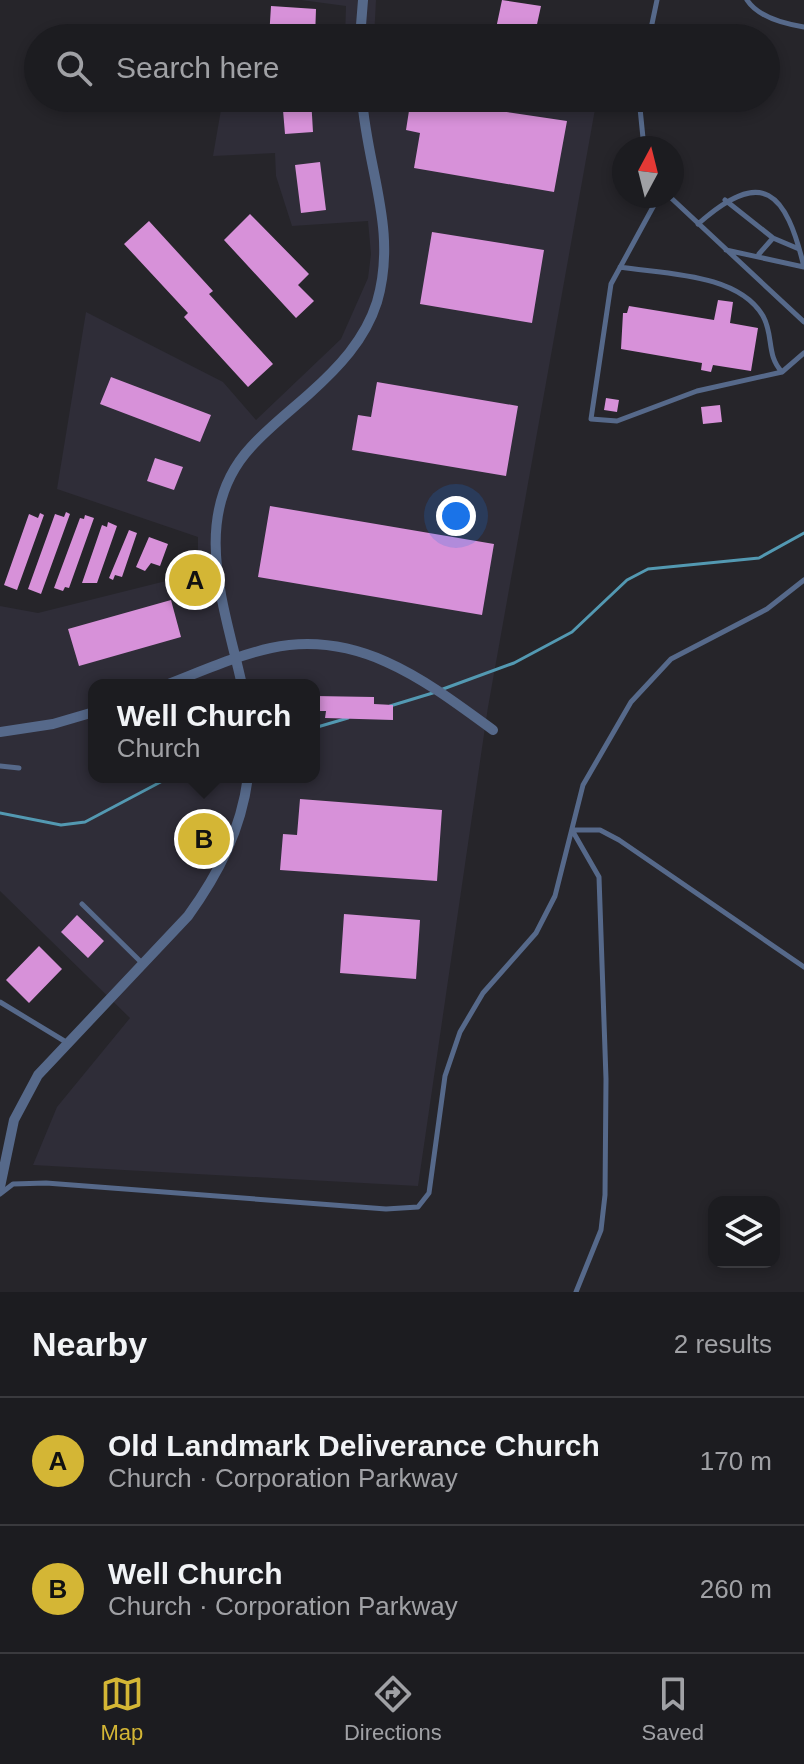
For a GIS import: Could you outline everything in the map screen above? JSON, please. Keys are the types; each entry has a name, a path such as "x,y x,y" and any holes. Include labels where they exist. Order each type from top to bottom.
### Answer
{"street":[{"path":"361,24 363,0"},
{"path":"241,679 214,551 221,500 249,448 334,372 352,350 371,318 383,280 387,241 364,112"},
{"path":"182,679 236,659 302,644 353,649 404,668 493,730"},
{"path":"0,732 53,724 88,714"},
{"path":"0,1187 6,1149 23,1100 38,1075 188,916 214,878 233,841 247,783"}],"lane":[{"path":"652,24 657,0"},
{"path":"747,0 752,8 785,24 804,27"},
{"path":"640,112 643,136"},
{"path":"698,224 725,200 742,191 760,193 774,201 794,227 804,267 759,254 725,250"},
{"path":"725,200 773,238 800,249"},
{"path":"652,208 611,284 591,419 617,421 697,391 782,372 804,353"},
{"path":"681,208 804,322"},
{"path":"759,254 773,238"},
{"path":"620,267 722,285 738,294 759,311 770,329 772,361 782,372"},
{"path":"0,1194 13,1184 46,1183 386,1209 418,1207 429,1193 445,1076 460,1032 483,993 536,933 555,896 583,785 631,702 671,659 767,609 804,580"},
{"path":"0,766 19,768"},
{"path":"572,830 600,830 619,840 804,967"},
{"path":"572,830 599,877 606,1079 605,1195 601,1230 576,1292"},
{"path":"82,904 142,963"},
{"path":"0,1002 66,1042"}],"shaded area":[{"path":"301,0 376,0 375,24 345,24 346,6"},
{"path":"221,112 594,112 488,707 418,1186 33,1165 57,1107 130,1018 0,891 0,606 38,613 198,573 198,537 57,489 86,312 223,382 256,420 341,339 368,278 371,254 368,221 292,226 276,176 275,153 213,156"}],"building":[{"path":"502,0 541,6 537,24 497,24"},
{"path":"271,6 316,9 315,24 270,24"},
{"path":"283,112 312,112 313,132 285,134"},
{"path":"409,112 506,112 567,121 554,192 414,168 420,133 406,130"},
{"path":"320,162 326,210 301,213 295,165"},
{"path":"250,214 309,274 298,285 314,301 296,318 224,240"},
{"path":"149,221 213,291 209,294 273,364 248,387 184,317 188,313 124,244"},
{"path":"432,232 544,250 532,323 420,304"},
{"path":"718,300 733,302 730,323 758,328 751,371 713,365 711,372 701,370 702,363 621,349 623,313 627,313 629,306 714,320"},
{"path":"111,377 211,415 200,442 100,404"},
{"path":"377,382 518,406 506,476 352,450 358,415 371,417"},
{"path":"606,398 619,400 617,412 604,410"},
{"path":"720,405 722,422 703,424 701,407"},
{"path":"155,458 183,467 174,490 147,481"},
{"path":"270,506 494,544 482,615 258,577"},
{"path":"66,512 70,514 41,594 28,589 55,514 64,517"},
{"path":"40,513 44,515 17,590 4,585 29,514 38,518"},
{"path":"85,515 94,518 69,588 65,587 63,591 54,588 80,518 84,519"},
{"path":"108,522 117,526 97,583 82,583 102,525 107,527"},
{"path":"129,530 137,533 122,577 115,575 113,580 109,578"},
{"path":"149,537 168,544 160,566 151,563 145,571 136,567"},
{"path":"171,600 181,637 79,666 68,629"},
{"path":"320,696 374,697 374,704 393,705 393,720 325,718 326,711 320,711"},
{"path":"300,799 442,810 437,881 280,870 283,834 297,835"},
{"path":"344,914 420,920 416,979 340,973"},
{"path":"77,915 104,941 88,958 61,932"},
{"path":"39,946 62,969 29,1003 6,980"}],"waterway":[{"path":"443,689 514,663 572,632 627,580 648,569 759,558 804,533"},
{"path":"390,706 436,692"},
{"path":"320,726 348,718"},
{"path":"0,813 61,825 85,822 159,783"}],"place":[{"name":"Old Landmark Deliverance Church","path":"195,580"},
{"name":"Well Church","path":"204,839"}]}
